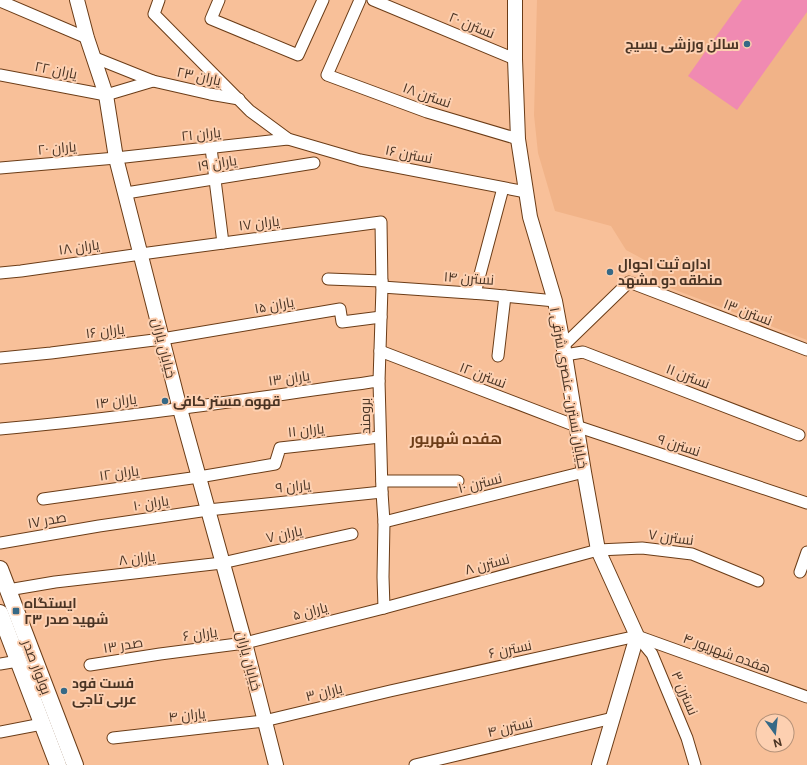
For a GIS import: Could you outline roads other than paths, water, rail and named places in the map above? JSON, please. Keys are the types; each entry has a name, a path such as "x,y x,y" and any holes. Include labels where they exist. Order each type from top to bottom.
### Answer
{"main road":[{"name":"بولوار صدر","path":"0,569 74,765"},
{"name":"بولوار صدر","path":"0,613 4,634 18,661 58,765"}],"street":[{"name":"خیابان یاران","path":"77,0 87,38 106,95 116,158 180,409 245,643 276,765"},
{"path":"159,0 154,14 250,111 288,139"},
{"path":"219,0 211,19 298,55 323,0"},
{"name":"نسترن ۱۸","path":"360,0 327,75 427,112 518,138"},
{"name":"نسترن ۲۰","path":"373,0 515,59"},
{"name":"خیابان نسترن - عنصری شرقی ۱","path":"515,0 515,59 518,138 530,216 555,301 598,550 637,636"},
{"path":"0,1 87,38"},
{"name":"یاران ۲۳","path":"93,57 153,81 239,99"},
{"name":"یاران ۲۲","path":"0,75 106,95"},
{"name":"یاران ۲۳","path":"106,95 153,81"},
{"name":"یاران ۲۱","path":"116,158 288,139"},
{"name":"نسترن ۱۶","path":"288,139 360,160 526,192"},
{"path":"211,148 223,243"},
{"name":"یاران ۲۰","path":"0,168 116,158"},
{"name":"یاران ۱۹","path":"126,193 314,164"},
{"path":"475,293 503,188"},
{"name":"یاران ۱۷","path":"141,254 381,222"},
{"name":"برومند","path":"381,222 382,284 379,381 384,522 384,608"},
{"name":"یاران ۱۸","path":"0,273 141,254"},
{"name":"نسترن ۱۴","path":"328,279 555,301"},
{"name":"نسترن ۱۳","path":"564,351 629,282 807,350"},
{"path":"498,356 505,296"},
{"name":"یاران ۱۵","path":"162,339 340,309 342,322 381,317"},
{"name":"یاران ۱۶","path":"0,358 162,339"},
{"name":"نسترن ۱۲","path":"380,351 576,426"},
{"name":"نسترن ۱۱","path":"564,351 583,352 799,435"},
{"name":"یاران ۱۳","path":"180,409 379,381"},
{"name":"یاران ۱۴","path":"0,429 56,424 180,409"},
{"name":"نسترن ۹","path":"576,426 807,503"},
{"name":"یاران ۱۱","path":"199,477 275,464 280,448 380,438"},
{"name":"نسترن ۱۰","path":"384,522 584,472"},
{"name":"یاران ۱۲","path":"43,499 199,477"},
{"name":"یاران ۹","path":"208,510 382,487 458,481"},
{"name":"یاران ۱۰","path":"99,526 208,510"},
{"name":"صدر ۱۷","path":"0,543 99,526"},
{"name":"یاران ۷","path":"222,563 352,534"},
{"name":"نسترن ۷","path":"598,550 642,548 692,554 758,581"},
{"name":"نسترن ۸","path":"384,608 598,550"},
{"path":"800,572 807,552"},
{"name":"یاران ۸","path":"8,590 55,582 222,563"},
{"name":"یاران ۵","path":"245,643 384,608"},
{"path":"599,765 637,636"},
{"name":"هفده شهریور ۴","path":"637,636 807,697"},
{"name":"نسترن ۳","path":"637,636 652,654 687,738 695,765"},
{"name":"نسترن ۶","path":"390,691 637,636"},
{"name":"یاران ۶","path":"160,654 245,643"},
{"path":"652,654 652,645 660,644"},
{"name":"صدر ۱۳","path":"90,666 160,654"},
{"path":"0,664 18,661"},
{"name":"یاران ۳","path":"264,722 390,691"},
{"name":"نسترن ۴","path":"415,765 454,760 613,718"},
{"name":"یاران ۴","path":"113,738 264,722"},
{"path":"0,732 42,724"}],"place":[{"name":"سالن ورزشی بسیج","path":"747,44"},
{"name":"اداره ثبت احوال منطقه دو مشهد","path":"610,272"},
{"name":"قهوه مستر کافی","path":"165,401"},
{"name":"ایستگاه شهید صدر ۲۳","path":"16,611"},
{"name":"فست فود عربی تاجی","path":"64,691"}],"district":[{"name":"هفده شهریور","path":"456,438"}]}
